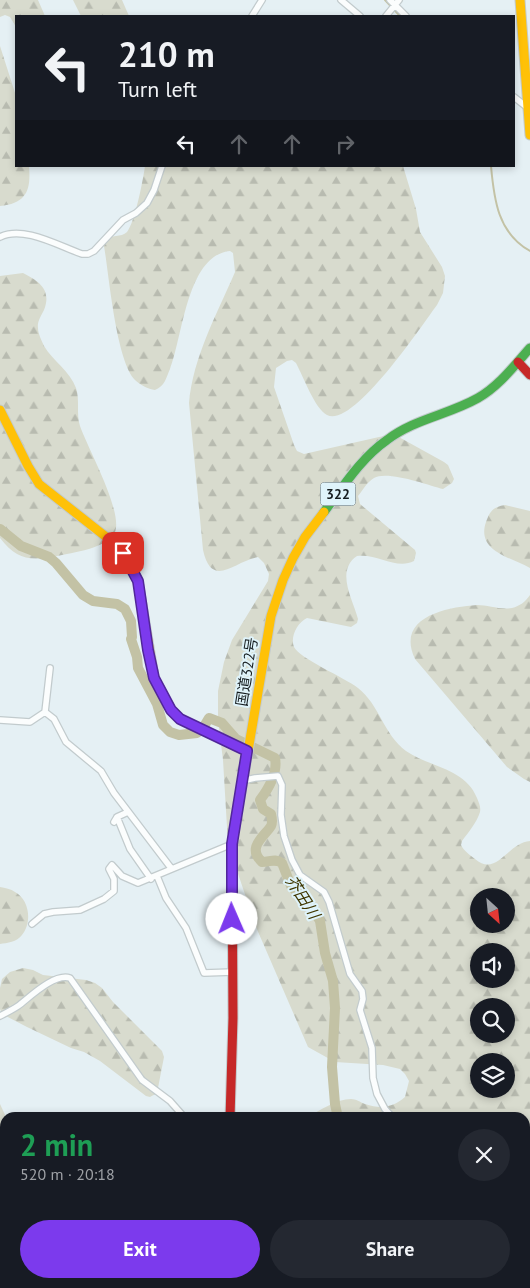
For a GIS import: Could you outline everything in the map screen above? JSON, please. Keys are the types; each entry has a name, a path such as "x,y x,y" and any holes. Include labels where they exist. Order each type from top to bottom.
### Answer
{"main road":[{"path":"520,0 528,79 530,135"},
{"name":"国道322号","path":"230,1112 233,1018 232,844 268,627 287,572 305,537 363,462 381,444 408,427 477,398 497,384 530,348"},
{"path":"518,362 530,375"},
{"path":"0,410 39,484 110,540 123,553 130,564 138,581 154,678 171,710 180,719 248,749"}],"street":[{"path":"253,15 262,0"},
{"path":"341,0 359,15"},
{"path":"390,0 397,3 405,15"},
{"path":"387,15 397,3"},
{"path":"515,99 529,108"},
{"path":"0,236 8,232 24,234 82,254 88,254 100,246 123,220 136,213 147,202 154,190 162,167"},
{"path":"0,720 30,722 45,712 50,668"},
{"path":"45,712 54,719 66,742 101,771 114,793 172,868"},
{"path":"242,781 278,776 281,780 283,796 281,815 286,844 300,875 324,892 329,902 350,974 362,991 363,999 360,1010 372,1048 373,1078 377,1094 387,1112"},
{"path":"128,812 116,819 130,849 154,878 186,928 204,973 233,972"},
{"path":"32,924 44,914 80,910 104,899 114,891 114,879 109,870 112,865 122,876 138,883 154,878 172,868 232,844"},
{"path":"0,1016 16,1008 41,987 66,976 70,978 142,1080 170,1101 180,1112"}],"green space":[{"path":"0,0 38,0 45,15 15,15 15,25 10,17 5,15 0,17"},
{"path":"73,0 122,0 129,15 80,15"},
{"path":"0,46 15,93 15,167 29,167 29,182 22,198 16,202 0,206"},
{"path":"145,167 403,167 416,209 420,232 442,267 445,276 443,293 437,305 386,373 353,407 339,415 327,415 323,412 314,399 296,363 292,360 276,368 274,387 297,451 304,454 389,435 397,436 448,465 454,479 452,483 443,489 408,479 388,476 380,476 369,482 358,496 360,504 415,550 414,561 400,564 372,557 357,556 347,569 346,577 347,586 358,619 357,623 351,627 307,618 300,623 295,631 293,643 298,652 305,657 358,688 371,702 392,737 406,751 455,774 471,788 480,810 479,816 461,845 469,854 483,864 490,864 502,858 515,847 530,841 530,1112 317,1112 346,1099 376,1107 391,1105 405,1097 409,1081 400,1069 383,1065 335,1062 308,1047 256,927 228,844 223,760 218,720 218,691 224,662 232,640 268,581 269,574 264,563 258,557 218,571 212,569 207,562 203,550 189,403 195,369 235,272 233,253 230,251 216,256 204,266 189,299 175,355 166,379 155,390 147,388 135,380 128,370 123,355 111,296 104,246 107,238 125,234 133,219"},
{"path":"23,273 39,283 45,292 46,303 38,324 39,335 44,346 70,376 76,388 80,426 110,495 116,522 115,532 111,538 98,546 47,558 32,558 18,555 0,538 0,276"},
{"path":"505,505 530,511 530,568 497,552 486,540 484,532 489,515 495,508"},
{"path":"530,595 530,782 507,767 415,659 411,645 412,633 418,624 427,617 452,608 465,606 477,605 512,608 522,603"},
{"path":"0,887 12,890 24,900 28,918 25,930 20,937 12,942 0,944"},
{"path":"23,968 43,975 86,980 102,988 113,1002 162,1051 164,1057 157,1093 150,1097 146,1096 100,1061 2,1014 0,1009 0,988 2,979 10,972"}],"waterway":[{"path":"385,0 399,15"},
{"path":"491,167 496,203 504,225 519,244 530,251"},
{"name":"芥田川","path":"0,529 21,546 49,557 83,595 93,601 117,604 125,609 131,621 131,639 137,657 138,668 157,704 163,725 170,732 179,735 197,733 203,728 209,718 222,723 236,739 275,758 274,775 260,800 263,809 271,814 272,823 258,842 256,851 262,862 275,860 282,863 291,886 309,903 320,921 325,953 333,981 335,1008 332,1067 337,1112"}],"traffic: fast":[{"path":"324,512 353,473 378,447 408,427 467,404 486,393 506,375 530,348"},
{"path":"153,671 154,678 171,710 180,719 247,751"}],"traffic: slow":[{"path":"520,0 530,135"},
{"path":"0,410 39,484 110,540 123,553 130,564 138,581 153,671"},
{"path":"238,810 271,616 283,580 293,558 305,537 324,512"}],"traffic: jam":[{"path":"518,362 530,375"},
{"path":"230,1112 233,1018 232,844 238,810"}],"route":[{"path":"123,553 138,581 154,678 171,710 180,719 189,724 247,751 232,844 232,919"}]}
